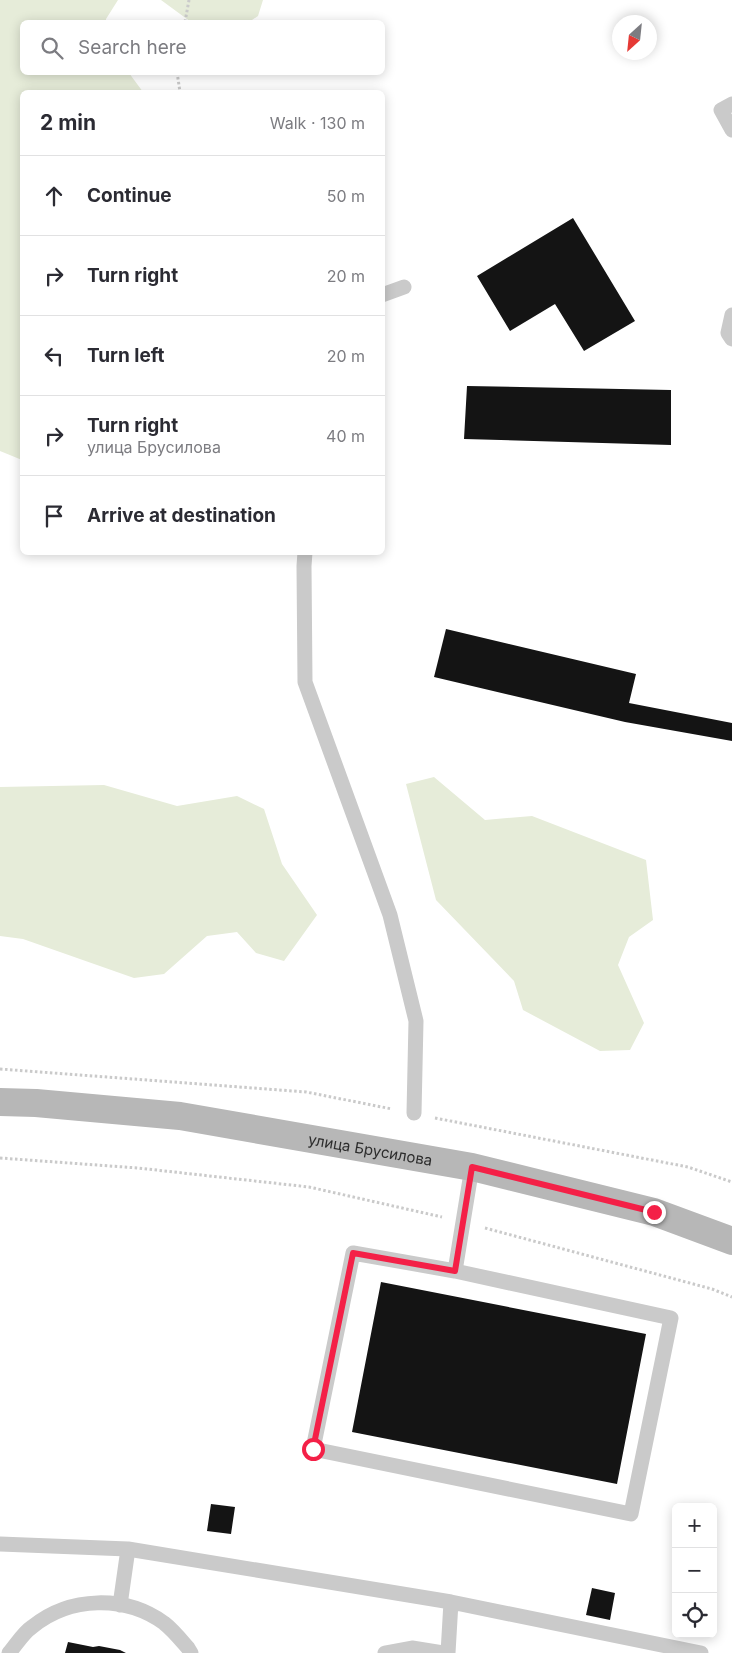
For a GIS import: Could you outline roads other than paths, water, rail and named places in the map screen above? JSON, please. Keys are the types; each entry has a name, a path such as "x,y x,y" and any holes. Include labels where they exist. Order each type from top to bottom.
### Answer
{"street":[{"name":"улица Брусилова","path":"0,1102 36,1103 180,1116 472,1167 654,1212 732,1241"}],"lane":[{"path":"732,104 721,110 732,130"},
{"path":"385,294 404,288"},
{"path":"732,315 728,333 732,339"},
{"path":"306,555 304,566 305,682 392,924 416,1021 414,1114"},
{"path":"455,1271 472,1167"},
{"path":"353,1253 455,1271 671,1318 631,1514 313,1449 353,1253"},
{"path":"0,1544 128,1549 451,1602 681,1651 701,1653"},
{"path":"120,1605 128,1549"},
{"path":"9,1653 31,1627 63,1608 99,1602 135,1607 165,1624 191,1653"},
{"path":"448,1653 451,1602"},
{"path":"385,1653 412,1648 443,1653"}]}
